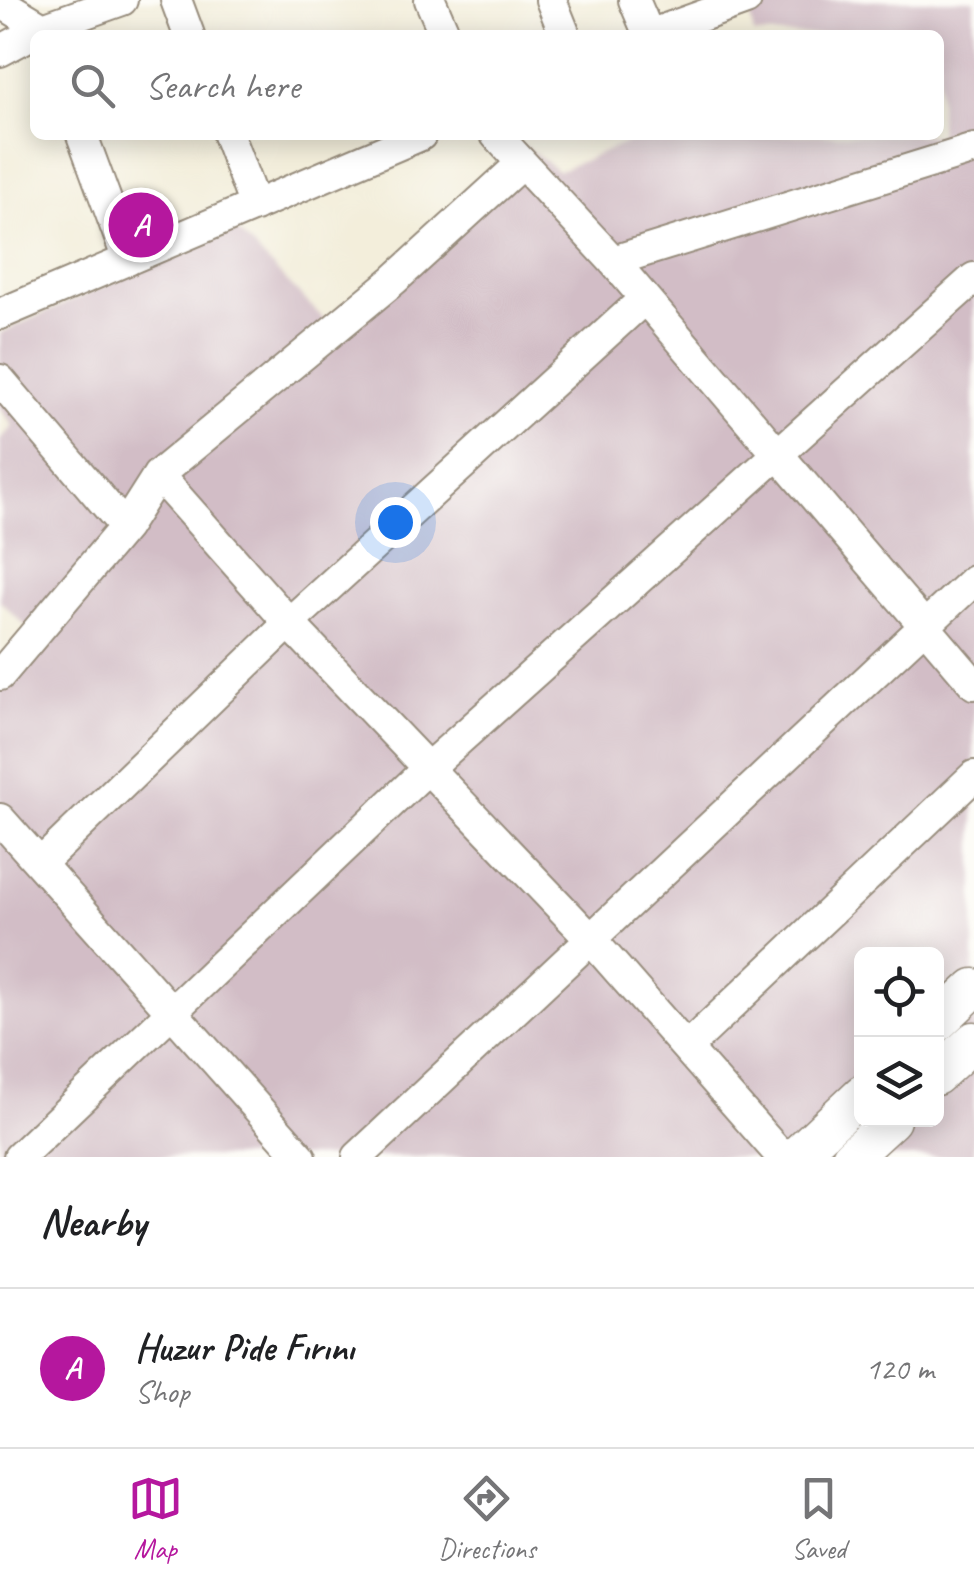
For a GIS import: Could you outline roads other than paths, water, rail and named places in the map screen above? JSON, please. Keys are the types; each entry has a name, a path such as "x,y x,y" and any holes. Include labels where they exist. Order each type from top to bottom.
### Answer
{"main road":[{"path":"944,1016 974,988"},
{"path":"944,1069 974,1041"},
{"path":"795,1157 854,1102"},
{"path":"851,1157 883,1127"}],"street":[{"path":"49,30 122,0"},
{"path":"176,0 187,30"},
{"path":"430,0 442,30"},
{"path":"551,0 563,30"},
{"path":"634,0 647,30"},
{"path":"662,30 734,2"},
{"path":"13,4 42,30"},
{"path":"0,51 30,38"},
{"path":"84,140 128,260"},
{"path":"230,140 255,206"},
{"path":"0,314 410,140"},
{"path":"500,140 613,261 974,684"},
{"path":"613,261 974,149"},
{"path":"1,671 125,527 158,475 394,280 520,164"},
{"path":"19,1157 428,768 974,278"},
{"path":"40,864 289,623 643,300"},
{"path":"0,380 125,527"},
{"path":"158,475 289,623 589,938 782,1157"},
{"path":"358,1157 974,580"},
{"path":"687,1046 974,776"},
{"path":"0,819 301,1157"}],"place":[{"name":"Huzur Pide Fırını","path":"141,225"}]}
